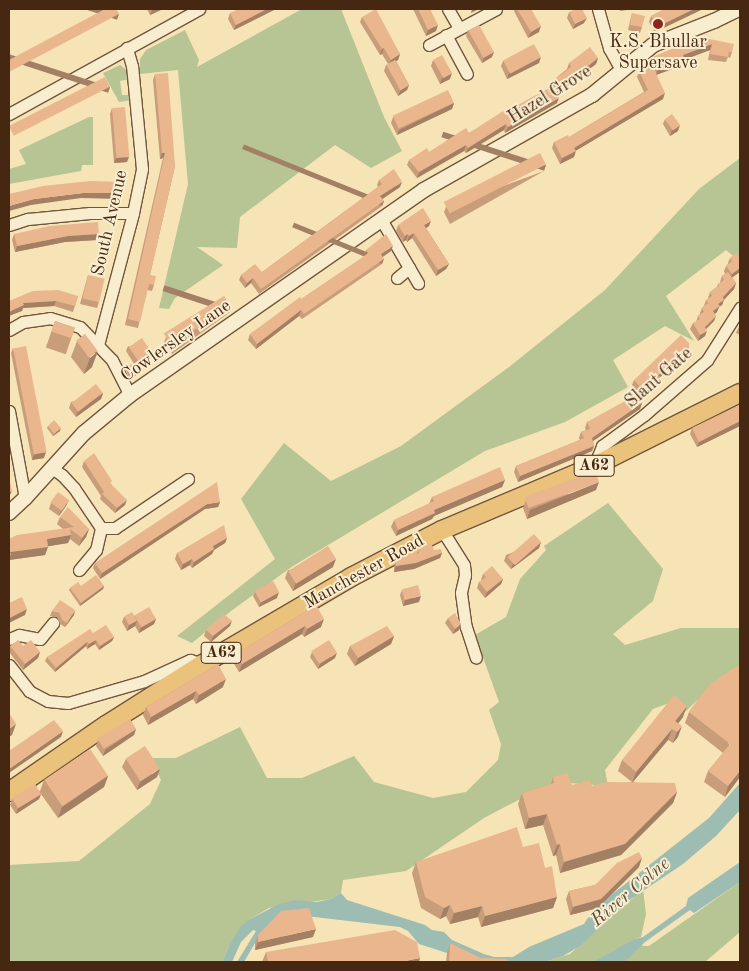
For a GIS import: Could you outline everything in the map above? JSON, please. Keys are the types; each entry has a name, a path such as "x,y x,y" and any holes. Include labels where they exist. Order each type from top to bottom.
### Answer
{"main road":[{"name":"Manchester Road","path":"9,792 106,725 203,664 351,577 442,530 594,466 740,393"}],"street":[{"path":"9,114 198,9"},
{"path":"448,9 459,28"},
{"path":"429,45 496,9"},
{"path":"598,9 609,48 621,70"},
{"name":"Hazel Grove","path":"382,221 424,190 592,95 653,45 714,22 739,9"},
{"path":"446,35 467,74"},
{"name":"South Avenue","path":"98,345 133,213 142,169 132,66 127,48"},
{"path":"9,225 28,219 90,212 133,213"},
{"path":"382,221 418,283"},
{"name":"Cowlersley Lane","path":"9,513 84,433 130,395 382,221"},
{"path":"397,278 409,268"},
{"name":"Slant Gate","path":"594,466 602,446 644,416 707,360 740,308"},
{"path":"9,330 23,322 50,318 80,327 112,360 130,395"},
{"path":"9,411 25,498"},
{"path":"52,468 62,474 74,488 101,528 96,550 79,570"},
{"path":"101,528 115,528 188,478"},
{"path":"442,530 464,564 465,575 461,593 466,627 476,656"},
{"path":"9,639 19,635 29,639 40,639 53,623"},
{"path":"9,665 29,691 48,702 68,703 144,681 190,660 203,664"}],"green space":[{"path":"302,9 341,9 384,117 402,151 371,168 335,145 240,217 237,248 197,247 223,265 175,298 169,309 159,308 188,184 178,70 140,74 140,59 146,50 185,30 199,60 197,67"},
{"path":"120,65 127,70 130,79 120,81 122,95 131,95 132,100 119,102 103,73"},
{"path":"89,117 93,117 93,165 82,165 81,171 9,184 9,169 26,164 19,150"},
{"path":"740,158 740,262 726,250 666,296 694,341 665,326 613,360 628,387 565,422 485,451 293,566 231,611 192,643 177,636 275,559 241,499 284,443 331,481 401,446 509,367 605,290 699,189"},
{"path":"608,503 663,569 653,601 613,634 625,645 681,628 740,628 740,668 709,689 685,712 669,703 653,709 605,770 608,786 570,783 545,786 484,818 406,871 343,880 341,893 331,899 269,908 250,919 229,946 222,962 9,962 9,865 79,861 150,804 161,780 150,758 176,758 240,727 267,778 302,778 354,756 374,782 433,798 466,792 498,760 501,744 489,710 499,702 475,635 506,617 520,579 546,550 544,546"},
{"path":"740,882 740,932 705,962 545,962 570,954 643,889 646,914 641,937 635,939 643,946 649,946"}],"water":[{"name":"River Colne","path":"740,783 740,810 716,836 683,864 628,901 580,946 563,956 545,962 467,962 419,944 408,931 400,927 306,916 255,943 244,962 237,962 256,931 253,930 241,942 232,962 222,962 241,926 250,919 279,904 295,900 317,902 331,899 341,893 347,900 425,925 432,930 444,932 452,940 484,954 494,957 513,957 529,947 584,924 610,896 709,818"},
{"path":"740,862 740,882 694,913 690,910 645,942 628,959 623,962 593,962 635,939 643,937 686,906 688,898"}],"building":[{"path":"105,9 116,9 119,14 9,72 9,60"},
{"path":"239,9 267,9 236,25 230,13"},
{"path":"376,9 400,54 391,60 362,17"},
{"path":"418,9 430,9 438,25 428,30"},
{"path":"517,9 531,9 541,26 531,32"},
{"path":"582,9 587,18 575,24 569,12"},
{"path":"665,9 694,9 657,27 651,16"},
{"path":"632,13 645,16 642,27 630,25"},
{"path":"479,25 494,52 484,58 469,31"},
{"path":"694,36 734,44 732,52 729,52 728,57 710,54 712,44 683,55 685,60 658,69 653,57 680,46 679,43"},
{"path":"534,44 541,57 510,74 503,60"},
{"path":"590,47 598,58 558,90 552,81 571,67 569,63"},
{"path":"442,55 452,73 443,78 433,60"},
{"path":"395,60 409,85 400,90 386,65"},
{"path":"652,65 665,93 574,148 576,151 562,158 554,142 568,135 569,137 648,90 639,71"},
{"path":"168,73 175,166 150,275 156,276 154,285 149,284 140,322 128,319 165,153 162,153 155,74"},
{"path":"105,77 110,87 14,136 9,126"},
{"path":"553,86 559,98 508,127 506,124 468,148 466,145 419,172 409,160 427,148 429,152 466,128 469,133 511,106 512,108"},
{"path":"448,90 454,103 399,128 393,116"},
{"path":"125,107 129,157 116,158 112,108"},
{"path":"672,114 680,125 673,131 665,119"},
{"path":"540,153 546,165 450,214 444,202"},
{"path":"394,169 402,182 380,196 384,201 261,289 253,278 247,283 241,275 255,264 262,272 382,184 379,180"},
{"path":"90,181 123,182 122,193 83,193 34,199 9,206 9,194 43,186"},
{"path":"423,208 431,221 424,225 449,264 438,270 414,233 405,236 398,225"},
{"path":"98,222 99,234 68,236 17,246 14,234 50,226"},
{"path":"386,234 393,246 381,254 384,259 304,314 301,310 257,344 250,334 300,297 301,299 356,262 368,253 366,250"},
{"path":"736,253 740,259 740,268 732,274 726,266 732,261 730,258"},
{"path":"728,272 736,283 723,297 724,300 718,304 720,306 713,311 716,316 705,327 707,331 700,335 693,323 700,319 698,316 704,312 702,308 708,303 706,300 712,296 710,292 719,286 718,284 724,280 722,276"},
{"path":"88,275 105,279 99,302 83,298"},
{"path":"58,290 78,296 75,306 56,301 23,303 24,305 9,312 9,301 33,291"},
{"path":"224,296 231,307 171,345 164,334"},
{"path":"55,321 75,328 71,338 51,331"},
{"path":"85,334 98,351 89,357 76,341"},
{"path":"681,335 689,343 689,346 643,390 634,380"},
{"path":"142,338 152,353 139,362 129,347"},
{"path":"26,346 47,452 34,454 13,348"},
{"path":"131,364 137,372 131,377 127,368"},
{"path":"96,384 103,393 78,412 72,403"},
{"path":"636,395 642,403 592,438 594,446 520,476 516,466 584,438 581,432 590,429 587,422"},
{"path":"740,405 740,421 699,442 692,428"},
{"path":"54,420 61,428 54,434 48,426"},
{"path":"94,453 112,481 110,483 127,500 117,508 102,494 104,492 84,461"},
{"path":"500,467 505,480 434,510 435,513 398,530 394,520 434,501 432,497"},
{"path":"595,471 599,482 529,508 525,497"},
{"path":"9,477 12,491 9,492"},
{"path":"217,482 220,502 207,504 102,573 95,563"},
{"path":"58,492 69,500 62,511 50,503"},
{"path":"68,507 89,529 82,538 70,529 71,535 47,539 48,547 10,552 11,555 9,556 9,539 17,535 74,527 60,517"},
{"path":"224,525 227,538 213,546 214,549 194,562 192,559 183,564 177,553"},
{"path":"534,534 541,542 515,565 508,557"},
{"path":"431,543 434,550 441,549 442,553 416,563 396,566 396,561 419,553 418,550"},
{"path":"328,546 336,559 296,584 288,571"},
{"path":"492,566 503,579 487,592 479,582 486,577 483,574"},
{"path":"96,575 104,586 81,603 70,588 78,582 81,586"},
{"path":"273,581 279,592 261,603 255,591"},
{"path":"418,585 421,596 404,600 402,589"},
{"path":"22,597 27,609 9,618 9,603"},
{"path":"60,600 75,610 67,623 62,620 59,612 52,611"},
{"path":"316,605 324,619 307,629 305,626 242,664 236,654"},
{"path":"149,607 156,619 141,628 134,616"},
{"path":"132,612 137,621 129,625 124,616"},
{"path":"455,613 461,624 455,629 448,618"},
{"path":"224,614 232,621 213,636 206,630"},
{"path":"106,625 114,637 100,646 96,640 89,644 87,642 56,668 47,657 90,629 93,633"},
{"path":"387,626 394,636 358,658 350,646"},
{"path":"18,640 23,646 31,640 40,652 25,664 10,646"},
{"path":"329,640 337,653 319,664 311,651"},
{"path":"218,664 226,679 199,695 196,691 151,717 146,707"},
{"path":"740,664 740,771 728,786 708,771 730,744 689,712 709,685"},
{"path":"674,695 687,706 675,721 682,726 677,732 672,729 636,772 622,760"},
{"path":"9,713 16,724 9,729"},
{"path":"130,719 136,729 104,749 97,739"},
{"path":"54,720 63,731 9,769 9,751"},
{"path":"145,746 160,769 140,781 126,759"},
{"path":"90,749 108,776 62,806 44,780"},
{"path":"567,773 572,785 590,780 592,786 606,782 675,783 677,792 625,844 564,862 560,844 557,845 547,814 529,818 522,793 554,783 553,777"},
{"path":"35,784 41,794 18,808 12,798"},
{"path":"517,827 523,847 539,843 545,868 552,866 557,897 485,916 482,906 454,913 450,905 444,908 425,897 416,862"},
{"path":"639,852 642,858 601,899 573,907 569,891 595,885 617,863"},
{"path":"309,908 316,929 258,942 258,935 281,911"},
{"path":"395,930 417,942 420,958 400,962 268,962 266,952"},
{"path":"450,943 481,958 507,959 508,962 449,962"}],"place":[{"name":"K.S. Bhullar Supersave","path":"658,24"}]}
